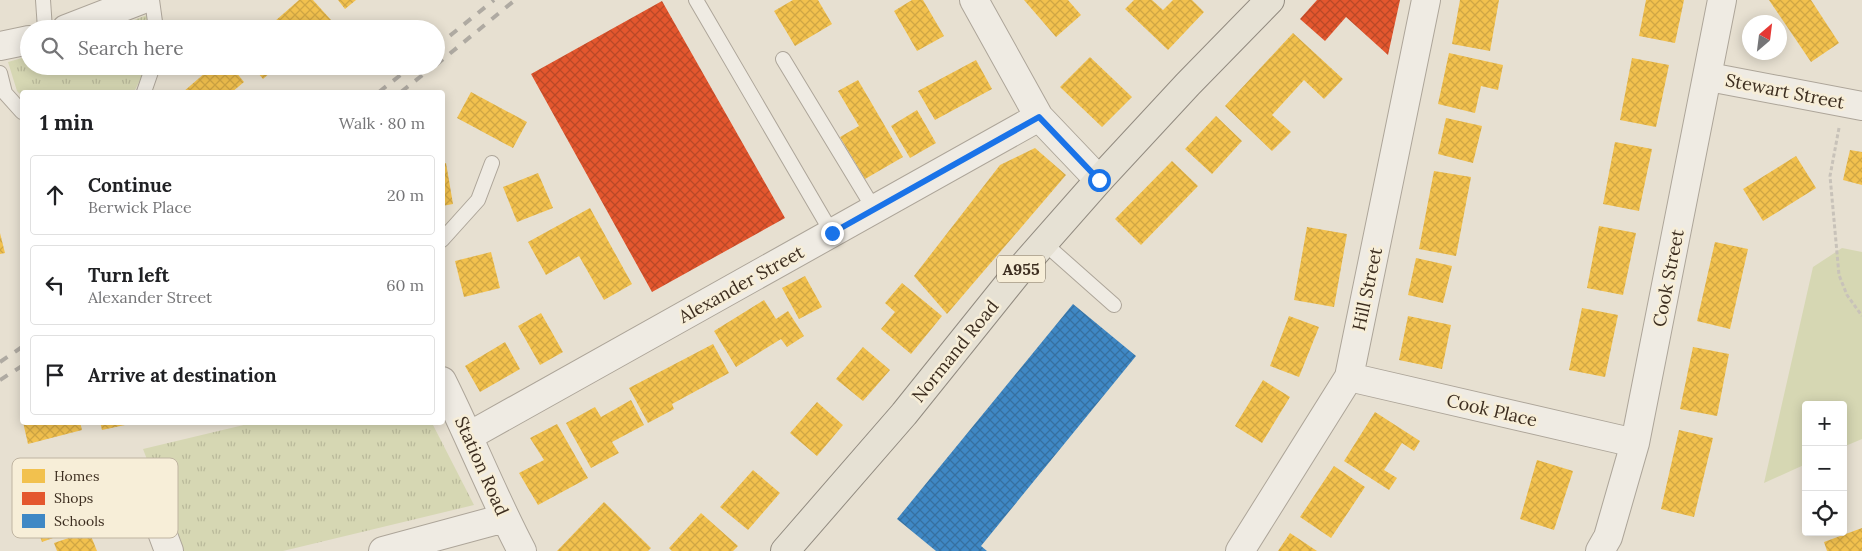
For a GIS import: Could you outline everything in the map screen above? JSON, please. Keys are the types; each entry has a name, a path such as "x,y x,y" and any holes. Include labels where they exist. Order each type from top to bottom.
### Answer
{"main road":[{"name":"Normand Road","path":"785,551 904,414 1044,243 1099,180 1188,84 1270,0"}],"street":[{"path":"89,20 141,0"},
{"path":"974,0 1039,117 1099,180"},
{"name":"Hill Street","path":"1240,551 1349,377 1426,0"},
{"name":"Cook Street","path":"1600,551 1608,537 1635,443 1709,76 1722,0"},
{"path":"0,46 20,42"},
{"name":"Stewart Street","path":"1709,76 1853,104"},
{"name":"Alexander Street","path":"470,436 1039,117"},
{"name":"Cook Place","path":"1349,377 1635,443"},
{"name":"Station Road","path":"445,387 470,436 505,518 522,551"},
{"path":"383,551 505,518"},
{"path":"164,538 169,551"}],"lane":[{"path":"43,0 44,20"},
{"path":"152,0 155,20"},
{"path":"696,0 832,233"},
{"path":"783,59 874,210"},
{"path":"0,72 5,93 20,110"},
{"path":"145,90 150,75"},
{"path":"445,237 478,200 492,163"},
{"path":"1044,243 1114,305"}],"path":[{"path":"1853,104 1830,176 1840,275 1847,295 1862,316"}],"green space":[{"path":"147,15 148,20 134,20"},
{"path":"20,59 20,75 142,75 135,90 20,90 20,94 17,91 8,62"},
{"path":"1842,248 1862,252 1862,439 1847,445 1847,401 1802,401 1802,466 1764,483 1813,267"},
{"path":"244,425 433,425 474,505 283,551 182,551 177,538 178,458 146,458 143,449"}],"building: Homes":[{"path":"299,0 313,0 331,20 276,20"},
{"path":"338,0 356,0 345,9"},
{"path":"793,0 818,0 832,24 795,46 774,11"},
{"path":"912,0 923,0 944,36 917,51 894,11"},
{"path":"1024,0 1068,0 1081,15 1056,37"},
{"path":"1134,0 1152,0 1163,10 1173,0 1192,0 1204,12 1168,50 1125,9"},
{"path":"1460,0 1499,0 1490,51 1452,44"},
{"path":"1646,0 1684,0 1675,43 1639,36"},
{"path":"1769,0 1811,0 1839,43 1811,62 1787,27 1787,15 1779,15"},
{"path":"1293,33 1343,79 1324,99 1304,80 1272,115 1291,132 1272,151 1225,106"},
{"path":"1449,53 1503,65 1498,90 1481,86 1475,113 1438,104"},
{"path":"1090,57 1132,97 1102,127 1060,87"},
{"path":"1632,58 1669,65 1656,127 1620,120"},
{"path":"976,60 992,89 935,120 918,91"},
{"path":"203,75 238,75 244,82 234,90 185,90"},
{"path":"260,75 268,75 263,79"},
{"path":"858,80 903,157 865,179 840,137 859,126 838,91"},
{"path":"471,92 527,122 513,148 457,118"},
{"path":"917,110 936,143 910,158 891,126"},
{"path":"1216,116 1242,141 1212,174 1185,149"},
{"path":"1446,118 1482,126 1473,163 1438,154"},
{"path":"1615,142 1652,149 1639,211 1603,204"},
{"path":"1035,148 1066,175 947,314 914,276 1000,165"},
{"path":"1850,150 1862,152 1862,185 1843,180"},
{"path":"1796,156 1816,188 1763,221 1743,189"},
{"path":"1172,161 1198,186 1141,245 1115,219"},
{"path":"445,163 453,204 445,205"},
{"path":"1434,171 1471,177 1456,256 1419,249"},
{"path":"538,173 553,208 517,222 503,187"},
{"path":"590,208 632,284 604,300 579,256 546,275 528,242"},
{"path":"1599,226 1636,233 1623,295 1587,288"},
{"path":"1307,227 1347,234 1334,307 1294,300"},
{"path":"0,233 5,253 0,254"},
{"path":"1715,242 1748,249 1730,329 1697,321"},
{"path":"491,252 500,288 464,297 455,261"},
{"path":"1416,258 1452,266 1443,303 1408,295"},
{"path":"805,276 822,307 799,319 782,288"},
{"path":"902,283 942,316 911,354 881,329 895,312 885,303"},
{"path":"764,300 776,319 788,311 804,336 787,347 781,339 736,367 714,331"},
{"path":"1582,308 1618,315 1605,377 1569,370"},
{"path":"541,313 563,352 540,365 518,326"},
{"path":"1289,316 1319,327 1299,377 1270,366"},
{"path":"1408,316 1451,325 1442,369 1399,360"},
{"path":"505,342 520,369 480,392 465,366"},
{"path":"713,344 729,373 672,404 674,409 648,423 629,388"},
{"path":"863,347 890,370 863,401 836,379"},
{"path":"1693,347 1729,354 1717,416 1680,409"},
{"path":"1263,380 1290,397 1262,443 1235,426"},
{"path":"631,400 644,425 612,442 619,453 591,468 566,423 595,407 601,417"},
{"path":"817,402 843,425 817,456 790,433"},
{"path":"1375,412 1420,441 1414,451 1402,443 1384,470 1397,478 1389,490 1344,461"},
{"path":"557,424 588,478 538,505 519,473 544,460 530,438"},
{"path":"24,425 81,425 82,430 28,444"},
{"path":"101,425 125,425 102,430"},
{"path":"1679,430 1713,438 1694,517 1661,509"},
{"path":"1537,460 1573,471 1554,530 1520,519"},
{"path":"1334,466 1365,487 1331,538 1300,517"},
{"path":"753,470 780,493 748,530 720,507"},
{"path":"604,502 651,548 648,551 557,551"},
{"path":"701,513 738,546 733,551 672,551 669,548"},
{"path":"1862,528 1862,551 1827,551 1824,542 1840,536 1847,536 1847,534"},
{"path":"1290,533 1317,551 1278,551"},
{"path":"41,538 53,538 42,542"},
{"path":"69,538 92,538 97,551 57,551 54,543"}],"building: Shops":[{"path":"1317,0 1400,0 1388,55 1346,17 1325,41 1300,19"},
{"path":"662,1 785,218 652,292 531,74"}],"building: Schools":[{"path":"1073,304 1136,356 981,546 987,551 936,551 897,519"}],"railway":[{"path":"445,40 494,0"},
{"path":"445,58 515,0"},
{"path":"382,90 401,75"},
{"path":"404,90 423,75"},
{"path":"0,362 20,348"},
{"path":"0,380 20,367"}],"route":[{"path":"832,233 1039,117 1099,180"}]}
